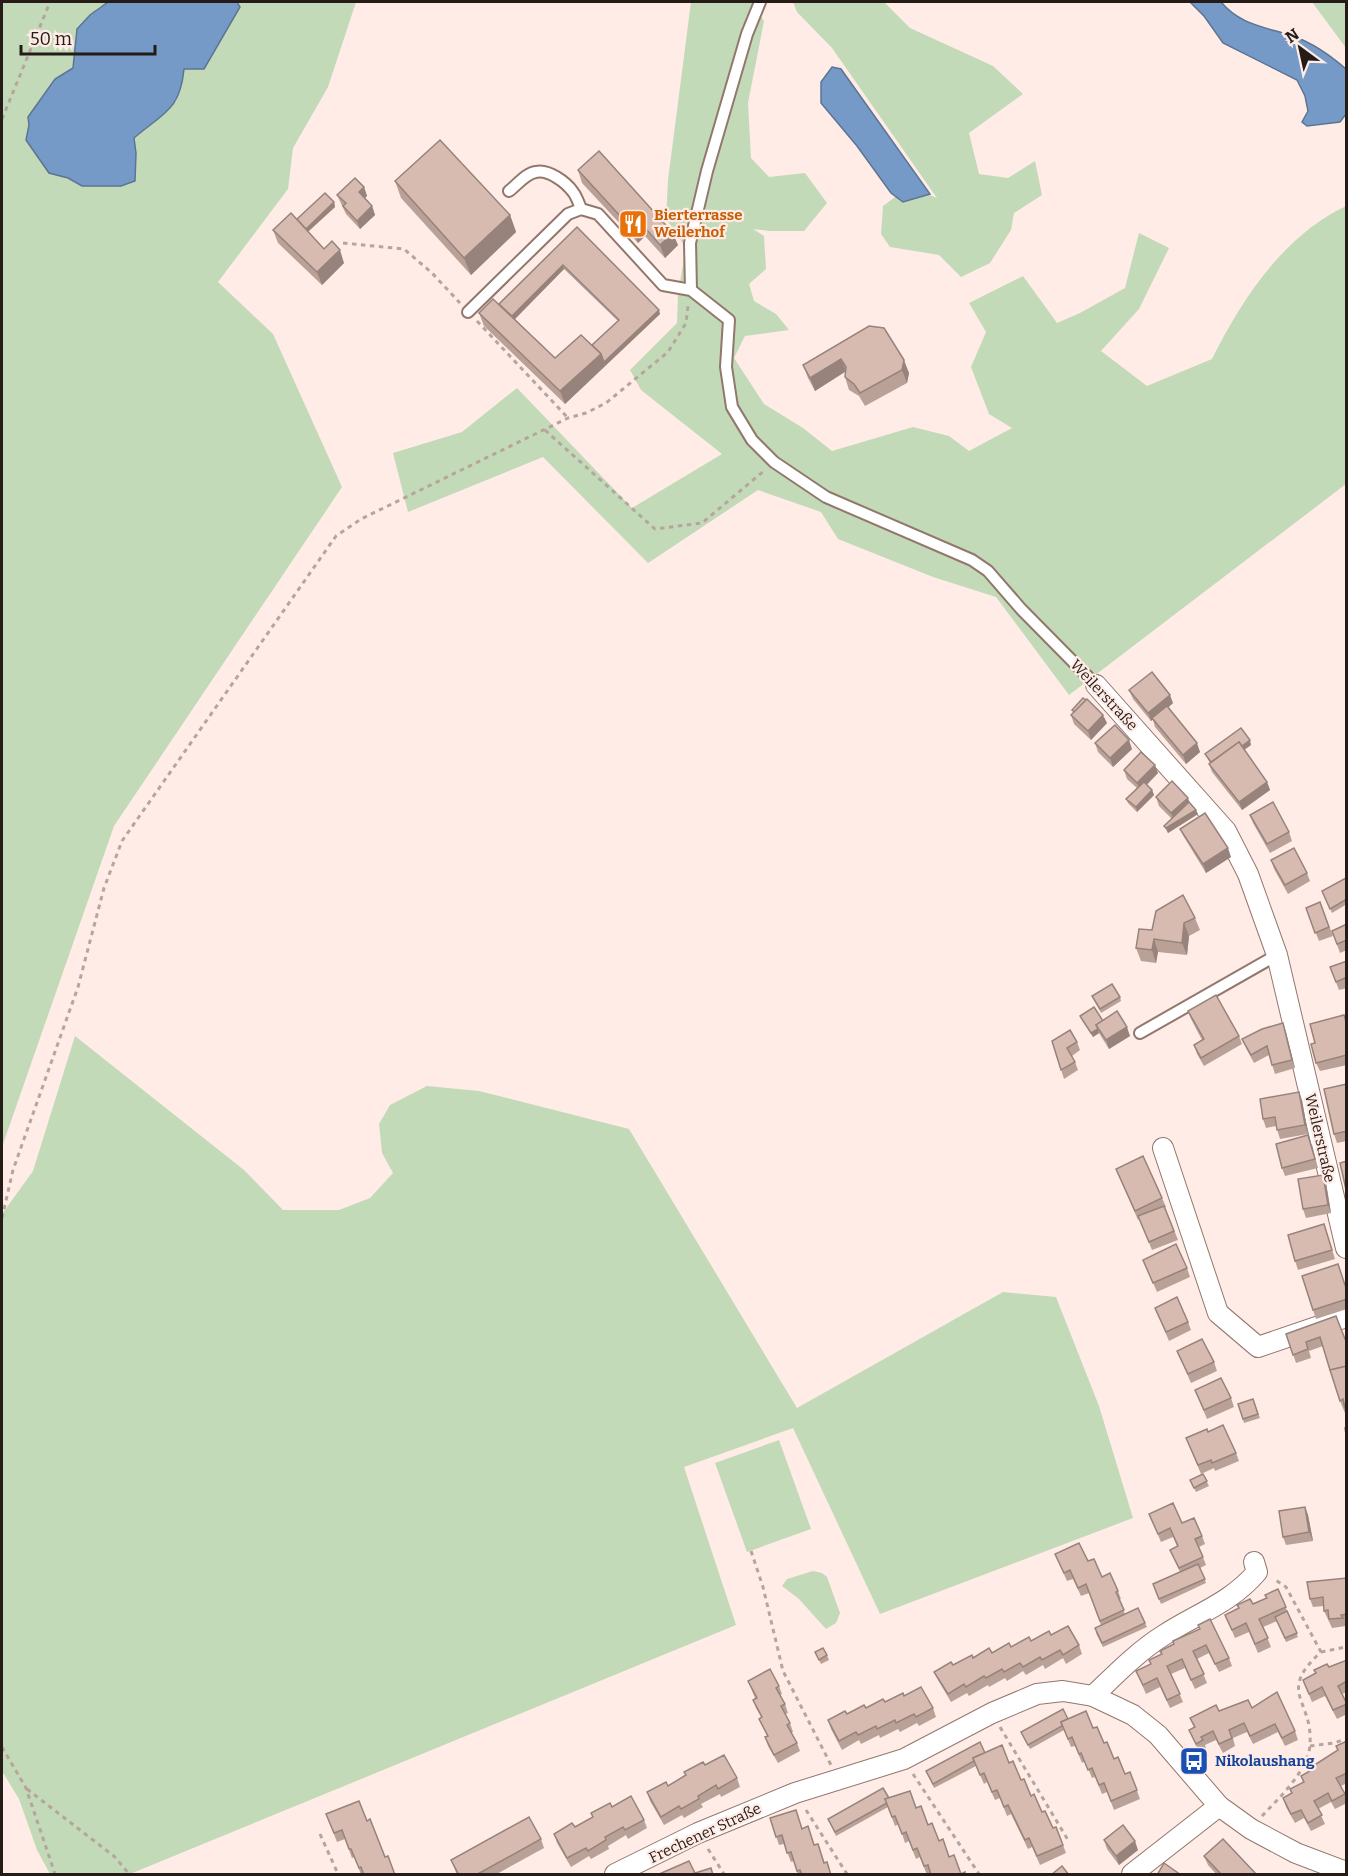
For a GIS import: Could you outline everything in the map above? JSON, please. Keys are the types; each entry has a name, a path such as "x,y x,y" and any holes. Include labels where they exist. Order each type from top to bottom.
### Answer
{"street":[{"name":"Weilerstraße","path":"1096,685 1226,831 1248,874 1277,956 1347,1248"},
{"path":"1163,1149 1218,1313 1258,1347 1347,1317"},
{"path":"1093,1696 1138,1653 1180,1625 1232,1597 1255,1567"},
{"name":"Frechener Straße","path":"615,1875 698,1833 795,1793 904,1760 992,1713 1037,1694 1063,1691 1093,1696 1133,1715 1158,1735 1219,1806 1251,1829 1296,1853 1347,1872"},
{"path":"1132,1875 1219,1806"}],"lane":[{"path":"468,312 568,214 581,209 598,214 663,285 691,290 690,243 707,171 747,34 760,2"},
{"path":"509,191 537,171 558,178 573,192 581,209"},
{"name":"Weilerstraße","path":"691,290 729,320 726,367 732,407 752,440 774,462 826,497 972,560 988,571 1021,609 1096,685"},
{"path":"1140,1033 1277,956"}],"path":[{"path":"2,119 50,2"},
{"path":"2,1218 12,1170 78,987 104,888 122,842 336,536 361,519 568,418 586,413 606,403 668,352 686,323 691,290"},
{"path":"545,430 655,530 702,523 774,462"},
{"path":"751,1551 763,1587 779,1658 786,1677 839,1780"},
{"path":"1255,1567 1286,1587 1321,1652"},
{"path":"1251,1829 1300,1770 1310,1746 1309,1723 1299,1694 1298,1679 1308,1664 1321,1652 1347,1647"},
{"path":"992,1713 1068,1840"},
{"path":"1310,1746 1334,1743 1347,1738"},
{"path":"2,1747 26,1788 54,1875"},
{"path":"904,1760 979,1875"},
{"path":"26,1788 115,1857 129,1875"},
{"path":"795,1793 847,1875"},
{"path":"698,1833 724,1875"},
{"path":"320,1834 338,1875"}],"green space":[{"path":"2,2 108,2 99,7 77,29 73,68 55,79 28,117 26,141 49,173 68,178 83,186 121,186 135,181 134,138 169,110 179,93 184,68 222,38 240,7 237,2 356,2 328,87 293,148 288,189 218,282 273,334 342,487 114,826 2,1147"},
{"path":"691,2 751,2 764,21 748,103 751,158 769,177 805,173 827,203 804,231 753,229 764,236 766,269 749,284 754,301 776,314 789,330 745,336 734,358 764,404 803,428 832,451 913,427 949,436 969,451 1012,428 989,414 971,367 986,332 969,303 1023,276 1057,323 1125,288 1139,233 1169,248 1139,309 1101,351 1147,386 1212,359 1237,314 1267,271 1303,234 1346,206 1346,484 1069,695 996,597 933,577 838,539 821,512 758,490 648,563 543,457 408,512 393,453 462,432 517,388 632,508 722,454 641,390 630,370 677,323 678,293 686,248 666,219 668,180"},
{"path":"793,2 884,2 910,28 993,66 1023,94 969,133 979,174 1008,178 1035,161 1042,195 1014,213 1011,230 990,263 961,277 939,255 890,247 881,234 883,206 909,187 937,198 832,48 797,12"},
{"path":"1312,2 1346,2 1346,48"},
{"path":"75,1036 244,1170 283,1210 339,1210 370,1198 393,1173 382,1153 379,1124 390,1105 427,1086 479,1091 629,1129 797,1408 1003,1292 1056,1297 1099,1406 1133,1518 880,1614 793,1428 684,1467 736,1625 130,1874 50,1874 37,1850 19,1799 2,1771 2,1214 33,1171"},
{"path":"779,1440 811,1529 747,1552 715,1463"},
{"path":"813,1571 827,1577 840,1613 836,1623 826,1629 799,1599 782,1586 787,1579"}],"water":[{"path":"108,2 237,2 240,7 204,69 184,69 179,94 174,103 162,116 134,138 135,181 121,186 82,186 68,178 49,173 26,140 28,117 55,79 73,68 77,29 90,15"},
{"path":"1190,2 1221,2 1246,21 1302,40 1335,60 1346,69 1346,114 1340,122 1307,126 1302,122 1308,111 1305,96 1297,80 1223,43 1204,16"},
{"path":"832,67 841,69 930,194 903,202 891,193 857,146 821,103 821,82"}],"building":[{"path":"440,140 510,215 464,258 395,181"},
{"path":"599,151 673,233 660,245 641,223 633,230 578,170"},
{"path":"355,178 364,187 359,192 372,206 357,221 343,206 346,203 337,195"},
{"path":"325,193 334,202 306,229 297,219"},
{"path":"291,213 324,249 332,241 340,250 317,272 273,230"},
{"path":"577,227 659,310 604,362 601,354 592,345 619,320 563,265 512,316 499,304"},
{"path":"493,299 555,358 581,335 601,354 560,391 479,313"},
{"path":"869,326 884,328 904,360 902,370 860,393 845,377 846,367 841,359 810,378 803,365"},
{"path":"1152,672 1170,695 1148,713 1129,690"},
{"path":"1083,698 1086,700 1075,712 1072,710"},
{"path":"1087,699 1103,715 1088,731 1071,715"},
{"path":"1167,706 1197,743 1183,755 1152,718"},
{"path":"1115,725 1129,740 1110,758 1095,743"},
{"path":"1241,728 1250,740 1242,746 1239,742 1211,762 1205,754"},
{"path":"1239,742 1267,782 1239,802 1209,764"},
{"path":"1141,752 1155,765 1137,783 1124,770"},
{"path":"1172,781 1188,798 1171,813 1156,797"},
{"path":"1144,782 1152,790 1136,807 1126,799"},
{"path":"1189,802 1196,810 1166,828 1164,826"},
{"path":"1273,802 1289,832 1267,844 1250,815"},
{"path":"1205,813 1228,848 1203,864 1180,829"},
{"path":"1294,848 1307,873 1285,885 1271,860"},
{"path":"1346,878 1347,899 1330,909 1322,891"},
{"path":"1183,895 1195,918 1184,923 1182,943 1154,939 1152,950 1136,948 1139,929 1152,930 1156,911"},
{"path":"1320,902 1329,927 1315,933 1306,908"},
{"path":"1347,924 1347,940 1337,944 1332,931"},
{"path":"1347,961 1347,983 1345,978 1336,982 1330,967"},
{"path":"1112,984 1120,997 1100,1009 1092,996"},
{"path":"1216,995 1239,1036 1201,1058 1194,1045 1204,1039 1188,1011"},
{"path":"1094,1007 1103,1021 1096,1025 1098,1029 1091,1033 1080,1016"},
{"path":"1117,1011 1127,1027 1106,1040 1096,1025"},
{"path":"1344,1015 1347,1025 1347,1055 1316,1063 1311,1044 1315,1043 1310,1024"},
{"path":"1283,1023 1292,1060 1272,1065 1267,1046 1251,1055 1242,1039 1262,1029"},
{"path":"1070,1030 1077,1042 1067,1048 1075,1062 1061,1070 1052,1041"},
{"path":"1347,1084 1347,1131 1334,1134 1324,1089"},
{"path":"1299,1092 1305,1125 1277,1130 1275,1117 1263,1119 1260,1099"},
{"path":"1308,1135 1315,1159 1282,1168 1276,1144"},
{"path":"1143,1156 1162,1198 1135,1211 1116,1169"},
{"path":"1347,1161 1347,1194 1340,1163"},
{"path":"1323,1175 1328,1205 1303,1209 1298,1179"},
{"path":"1164,1206 1174,1231 1149,1242 1138,1216"},
{"path":"1324,1224 1332,1250 1295,1261 1288,1235"},
{"path":"1176,1244 1187,1268 1153,1283 1143,1260"},
{"path":"1338,1264 1347,1291 1347,1299 1313,1310 1302,1276"},
{"path":"1177,1297 1188,1322 1166,1332 1155,1308"},
{"path":"1336,1316 1345,1339 1347,1339 1347,1366 1330,1370 1320,1337 1306,1342 1308,1349 1293,1355 1286,1334"},
{"path":"1202,1339 1214,1362 1188,1374 1177,1351"},
{"path":"1347,1366 1347,1408 1345,1408 1343,1399 1340,1401 1330,1370"},
{"path":"1221,1378 1231,1398 1204,1410 1195,1390"},
{"path":"1253,1399 1258,1414 1243,1419 1238,1404"},
{"path":"1223,1425 1236,1453 1212,1463 1211,1460 1198,1465 1186,1438"},
{"path":"1203,1474 1207,1481 1194,1488 1190,1480"},
{"path":"1173,1503 1182,1523 1194,1518 1202,1536 1195,1539 1203,1557 1179,1568 1170,1550 1178,1546 1170,1528 1158,1534 1149,1514"},
{"path":"1305,1507 1309,1532 1283,1537 1279,1511"},
{"path":"1079,1543 1088,1561 1094,1559 1102,1577 1110,1573 1124,1610 1100,1621 1086,1584 1078,1588 1070,1570 1064,1573 1055,1554"},
{"path":"1198,1564 1205,1579 1159,1599 1153,1584"},
{"path":"1347,1578 1347,1614 1341,1615 1343,1618 1329,1619 1328,1610 1324,1611 1323,1597 1310,1599 1307,1582"},
{"path":"1278,1589 1286,1607 1259,1619 1268,1638 1255,1644 1246,1623 1232,1630 1225,1615 1239,1608 1237,1605 1250,1599 1253,1604 1267,1598 1265,1595"},
{"path":"1138,1608 1145,1623 1102,1643 1095,1628"},
{"path":"1287,1611 1297,1633 1285,1638 1275,1617"},
{"path":"1210,1619 1229,1658 1215,1664 1206,1645 1193,1651 1204,1674 1191,1680 1182,1659 1167,1666 1180,1694 1167,1700 1157,1678 1143,1685 1136,1671 1151,1664 1149,1660 1162,1654 1160,1651 1174,1644 1173,1641 1200,1629 1198,1625"},
{"path":"1068,1626 1079,1645 1063,1655 1060,1650 1042,1660 1040,1657 1023,1667 1020,1663 1004,1672 1002,1669 966,1687 964,1684 948,1694 934,1672 951,1662 953,1665 972,1655 973,1658 989,1648 992,1653 1009,1643 1011,1647 1029,1637 1031,1641 1049,1631 1051,1635"},
{"path":"823,1648 827,1655 819,1660 815,1652"},
{"path":"1347,1660 1347,1681 1338,1686 1347,1704 1333,1710 1322,1687 1309,1694 1303,1680 1316,1673 1314,1670 1327,1664 1329,1667"},
{"path":"770,1669 779,1686 776,1688 785,1704 781,1706 790,1723 787,1725 797,1743 774,1755 759,1719 762,1717 753,1700 757,1698 748,1681"},
{"path":"921,1687 933,1708 916,1717 914,1714 877,1729 876,1726 858,1735 856,1732 839,1741 828,1720 864,1705 866,1708 883,1699 885,1702 903,1693 904,1696"},
{"path":"1277,1692 1295,1731 1282,1738 1275,1724 1250,1736 1244,1723 1229,1730 1232,1738 1219,1744 1213,1731 1201,1737 1203,1740 1196,1744 1189,1730 1195,1727 1190,1718 1216,1705 1219,1711 1248,1700 1252,1708"},
{"path":"1063,1709 1068,1719 1061,1722 1062,1726 1028,1745 1021,1732"},
{"path":"1086,1711 1093,1728 1097,1727 1104,1743 1107,1742 1114,1759 1118,1757 1125,1774 1130,1772 1137,1790 1111,1801 1104,1783 1099,1785 1092,1768 1088,1770 1072,1737 1068,1739 1061,1722"},
{"path":"1347,1741 1347,1773 1336,1778 1345,1794 1332,1801 1328,1793 1314,1801 1322,1815 1308,1823 1301,1810 1291,1814 1283,1798 1292,1793 1290,1789 1304,1782 1301,1776 1338,1750 1336,1746"},
{"path":"980,1742 985,1753 973,1758 974,1761 933,1784 926,1771"},
{"path":"1002,1745 1009,1763 1013,1761 1031,1796 1034,1794 1042,1812 1045,1811 1053,1828 1056,1827 1063,1845 1037,1856 1029,1838 1025,1840 1008,1805 1004,1807 997,1790 992,1792 984,1773 980,1775 973,1758"},
{"path":"724,1755 737,1778 718,1789 716,1785 698,1796 699,1799 681,1809 679,1806 661,1817 647,1792 666,1782 668,1786 686,1775 684,1772"},
{"path":"883,1788 889,1798 885,1799 887,1803 835,1832 828,1819"},
{"path":"910,1791 916,1808 921,1806 928,1825 932,1823 939,1841 943,1839 949,1857 954,1855 961,1874 965,1872 965,1875 931,1875 928,1865 924,1866 917,1848 913,1850 906,1832 902,1834 885,1799"},
{"path":"631,1796 644,1820 625,1830 623,1827 605,1837 606,1840 588,1851 586,1848 567,1858 554,1834 572,1823 575,1827 593,1817 591,1813 610,1803 612,1807"},
{"path":"359,1801 367,1821 370,1819 385,1857 388,1856 395,1875 364,1875 349,1849 342,1830 334,1833 326,1814"},
{"path":"796,1810 802,1829 808,1826 814,1845 818,1844 824,1863 827,1862 831,1875 802,1875 800,1870 797,1871 791,1852 787,1853 782,1835 776,1837 770,1818"},
{"path":"529,1817 541,1839 476,1875 459,1875 451,1860"},
{"path":"1123,1825 1135,1841 1116,1856 1104,1840"},
{"path":"1223,1839 1257,1875 1222,1875 1204,1856"},
{"path":"689,1861 695,1873 657,1875"},
{"path":"1164,1863 1181,1875 1157,1875"},
{"path":"1062,1866 1069,1875 1051,1875"},
{"path":"711,1868 713,1875 689,1875"}],"place":[{"name":"Bierterrasse Weilerhof","path":"633,224"},
{"name":"Nikolaushang","path":"1194,1761"}]}
